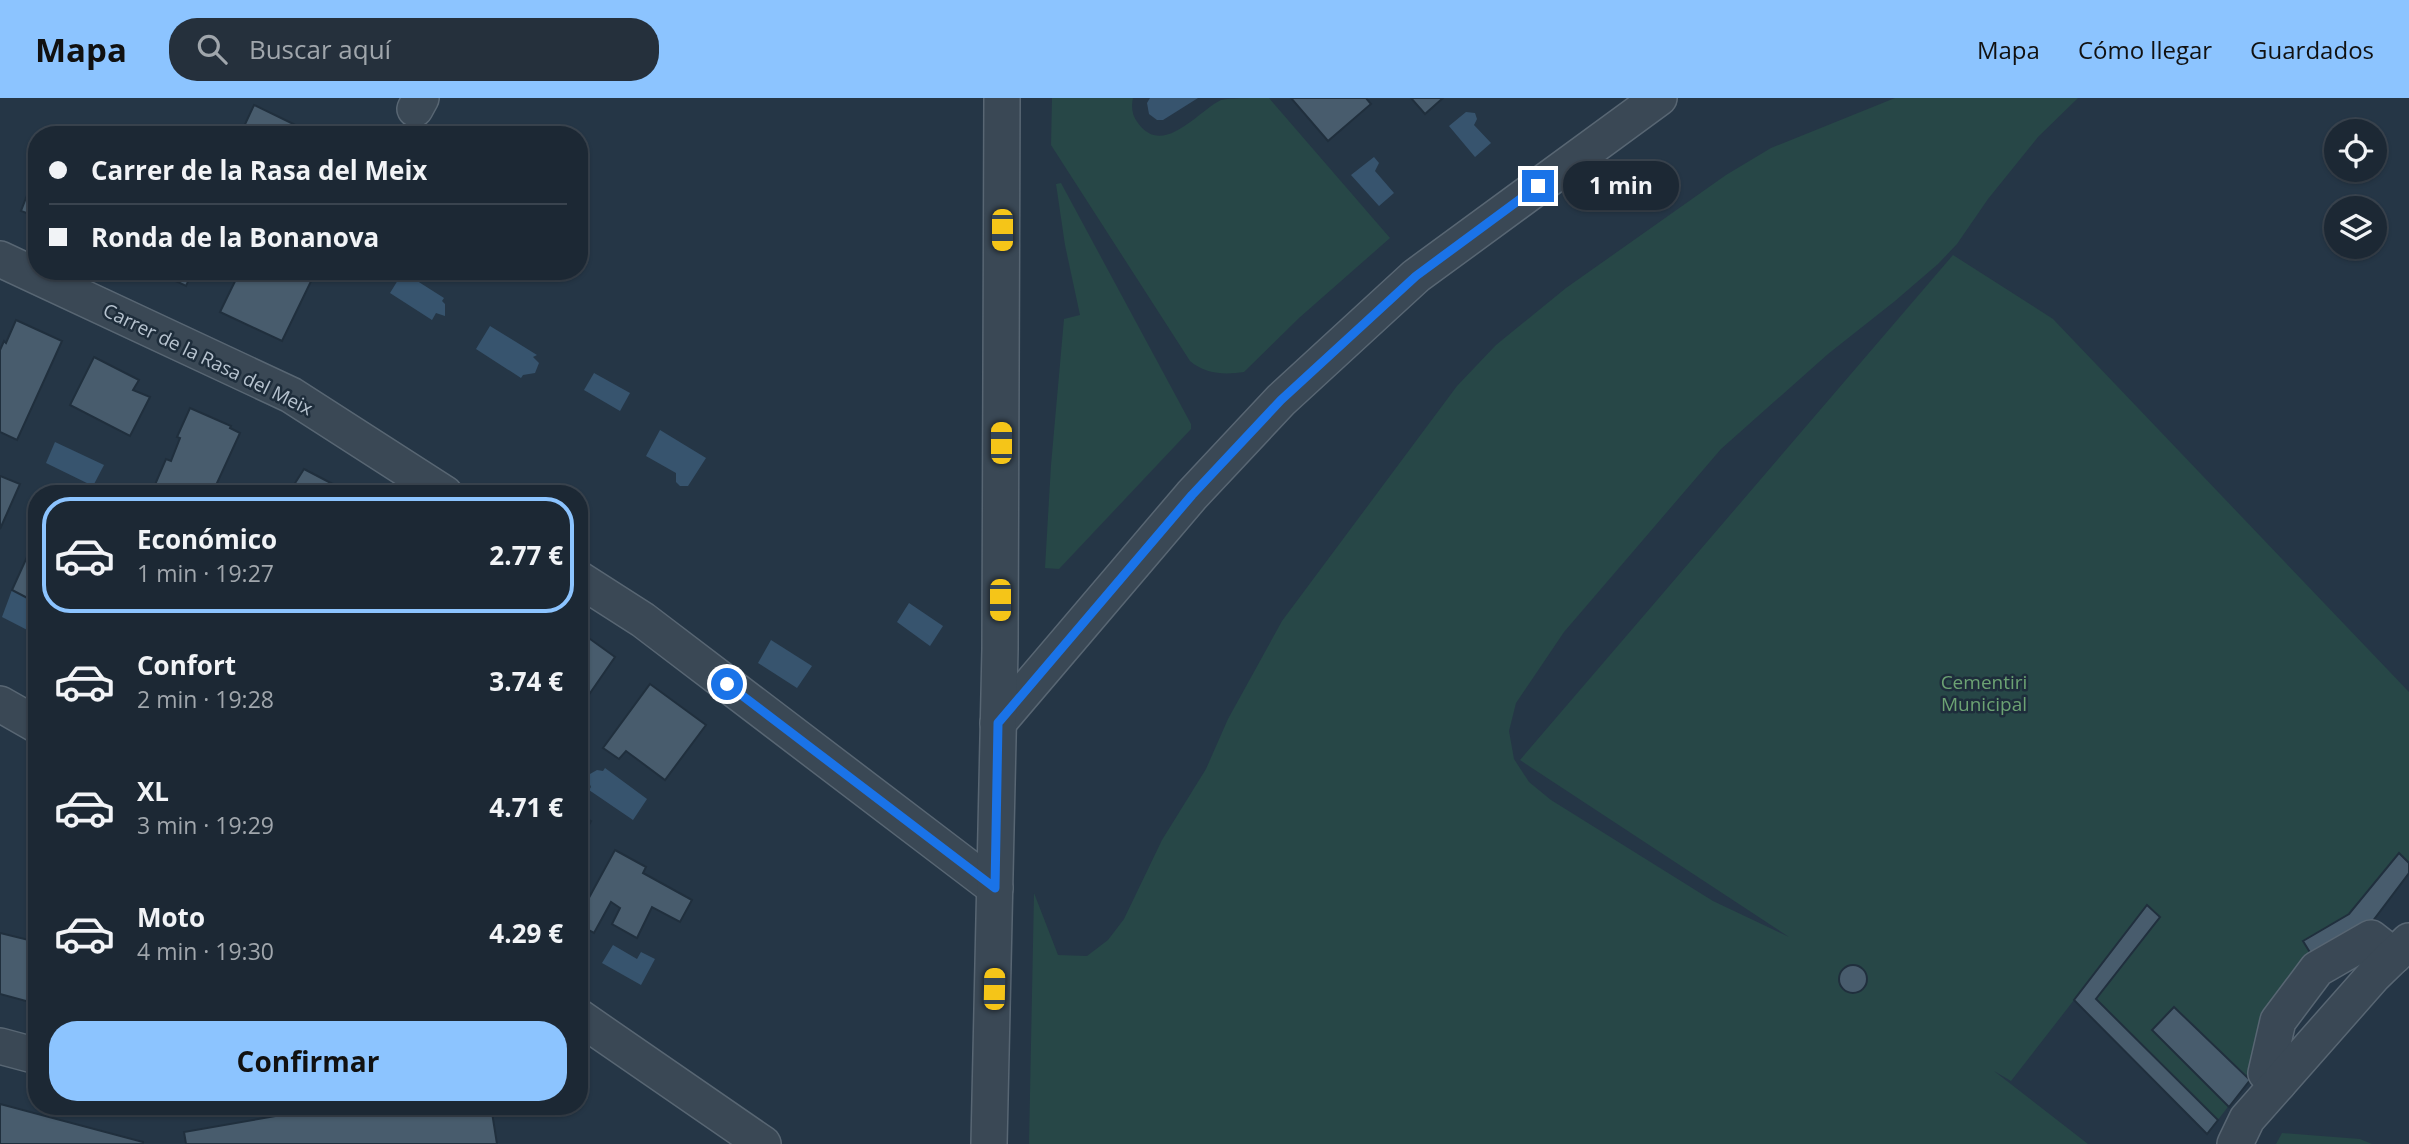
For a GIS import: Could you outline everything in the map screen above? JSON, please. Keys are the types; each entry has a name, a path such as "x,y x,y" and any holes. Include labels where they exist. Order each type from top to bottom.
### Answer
{"street":[{"path":"989,1144 998,723 1002,98"},
{"path":"998,723 1183,505 1281,400 1416,276 1659,98"},
{"name":"Carrer de la Rasa del Meix","path":"0,259 28,272"},
{"name":"Carrer de la Rasa del Meix","path":"45,280 291,396 430,485"},
{"path":"588,585 643,620 995,888"},
{"path":"0,704 28,720"},
{"path":"2235,1144 2247,1119 2278,1084 2374,975 2402,949 2371,938 2317,969 2278,1021 2266,1073 2278,1084"},
{"path":"588,1024 763,1144"},
{"path":"0,1046 28,1054"}],"green space":[{"path":"1052,98 1133,98 1136,120 1148,133 1158,136 1180,129 1221,100 1269,98 1390,238 1299,318 1244,372 1223,373 1202,369 1190,361 1051,145"},
{"name":"Cementiri Municipal","path":"1895,98 2078,98 2038,137 1988,199 1957,244 1938,264 1828,354 1721,449 1564,632 1516,703 1509,731 1514,759 1529,782 1551,800 1713,901 1789,937 1520,760 1953,255 2053,319 2409,692 2409,873 2207,1134 2074,1000 2011,1081 1994,1071 2088,1144 1029,1144 1034,893 1058,955 1087,956 1108,940 1124,919 1162,840 1206,769 1228,719 1282,621 1457,386 1496,345 1566,288 1726,175 1771,148"},
{"path":"1061,183 1191,424 1191,429 1059,569 1045,568 1051,465 1064,319 1080,315 1065,245 1056,184"},
{"path":"2282,1133 2360,1139 2372,1144 2276,1144"}],"water":[{"path":"1150,98 1198,98 1163,120 1157,120 1149,114 1147,103"},
{"path":"1466,112 1475,113 1477,119 1474,125 1491,143 1475,157 1449,126"},
{"path":"1374,157 1379,163 1375,171 1394,193 1379,206 1351,175"},
{"path":"398,280 416,280 444,298 442,301 445,304 445,316 436,313 432,320 390,293"},
{"path":"490,326 537,355 533,357 539,363 535,373 523,375 521,378 476,349"},
{"path":"594,373 630,393 620,411 584,390"},
{"path":"660,430 706,458 688,486 680,486 676,482 676,473 646,456"},
{"path":"55,442 104,465 94,485 91,485 46,463"},
{"path":"12,590 28,598 28,630 2,617"},
{"path":"909,603 943,626 930,646 897,622"},
{"path":"771,640 812,666 797,688 758,663"},
{"path":"605,768 647,799 633,820 589,790 590,774"},
{"path":"613,945 637,959 641,952 655,959 641,985 602,963"}],"building":[{"path":"1291,98 1366,98 1371,104 1328,141"},
{"path":"1411,98 1443,98 1425,114"},
{"path":"254,105 297,126 244,126"},
{"path":"28,193 28,214 21,211"},
{"path":"174,280 189,280 186,286"},
{"path":"236,280 312,280 282,341 220,312"},
{"path":"16,320 62,341 17,440 0,432 0,350"},
{"path":"94,357 139,380 133,390 150,397 130,436 70,405"},
{"path":"190,408 231,426 230,428 240,433 216,485 155,485 166,459 171,461 180,438 177,437"},
{"path":"304,469 335,485 294,485"},
{"path":"0,476 20,484 0,529"},
{"path":"28,555 28,598 12,590"},
{"path":"588,638 615,657 588,696"},
{"path":"650,684 706,725 665,780 626,751 619,759 603,748"},
{"path":"615,850 646,867 643,873 692,900 680,922 652,907 637,938 612,924 620,908 611,902 594,933 588,930 588,900"},
{"path":"2399,853 2409,863 2409,873 2369,926 2314,959 2303,941 2349,914"},
{"path":"2147,905 2160,917 2096,999 2218,1120 2207,1134 2074,1000"},
{"path":"0,933 28,940 28,1002 0,994"},
{"path":"1853,965 1863,969 1867,979 1863,989 1853,993 1843,989 1839,979 1843,969"},
{"path":"2174,1007 2250,1080 2229,1107 2152,1030"},
{"path":"0,1104 28,1111 28,1115 41,1115 143,1142 143,1144 0,1144"},
{"path":"281,1115 492,1115 497,1144 186,1144 184,1132"}],"route":[{"path":"727,684 995,888 998,723 1192,495 1281,400 1416,276 1538,186"}]}
